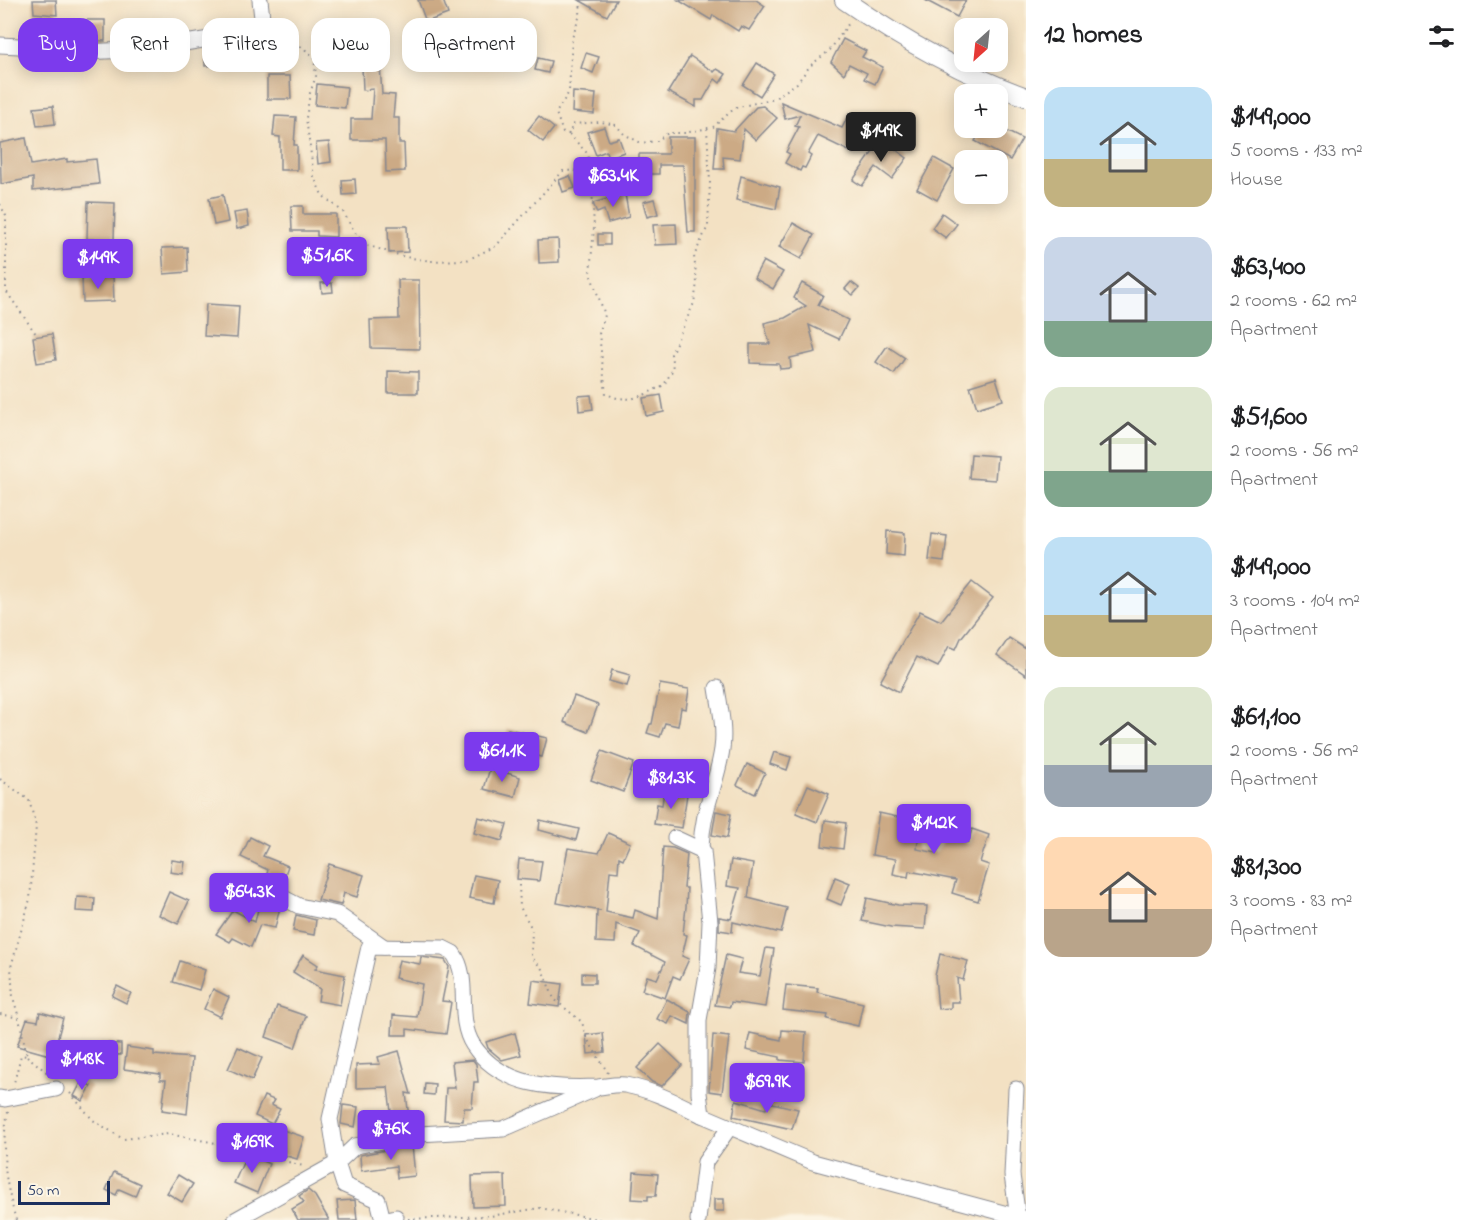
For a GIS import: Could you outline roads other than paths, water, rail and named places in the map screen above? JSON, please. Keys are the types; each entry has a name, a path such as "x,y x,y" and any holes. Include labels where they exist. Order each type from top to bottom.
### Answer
{"street":[{"path":"0,45 19,46 42,54 149,49 269,29 262,18 260,0"},
{"path":"851,5 925,53 982,81 1026,97"},
{"path":"702,1115 699,1093 699,1020 708,968 710,922 700,848 701,823 722,747 724,730 717,688"},
{"path":"675,838 700,848"},
{"path":"272,892 299,906 337,914 384,947"},
{"path":"390,1218 378,1200 344,1185 337,1163 330,1119 369,947 443,948 453,953 461,969 464,1020 472,1044 489,1064 516,1080 544,1086 606,1085 641,1088 729,1128 813,1162 1022,1218 1012,1175 1016,1089"},
{"path":"235,1220 337,1163 355,1146 420,1134 503,1129 606,1085"},
{"path":"0,1098 58,1086"},
{"path":"698,1220 705,1162 729,1128"}]}
